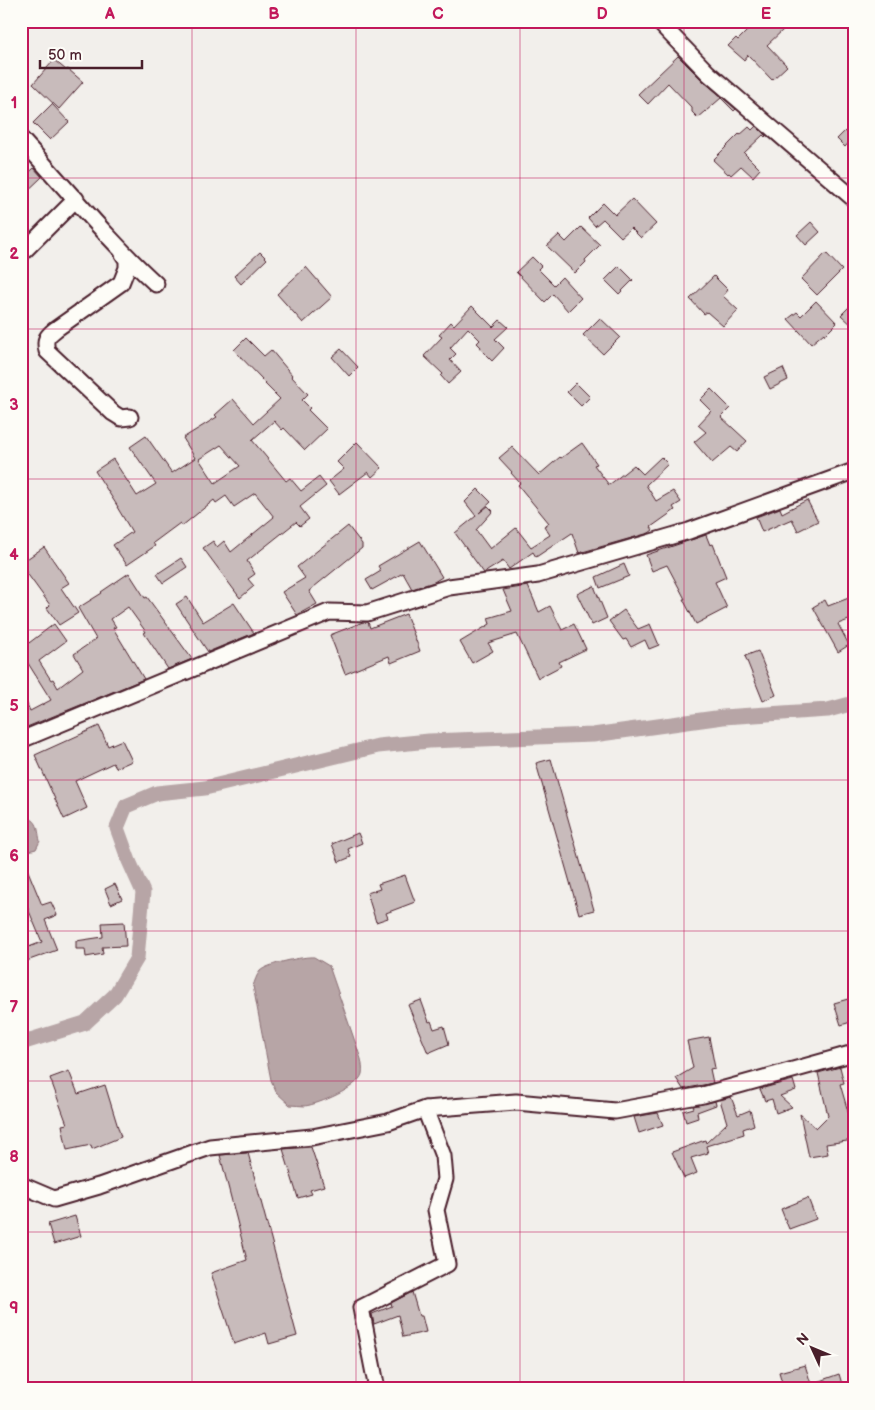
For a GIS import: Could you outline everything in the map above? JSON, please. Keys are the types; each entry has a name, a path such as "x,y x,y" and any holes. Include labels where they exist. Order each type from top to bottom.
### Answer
{"street":[{"path":"658,21 708,73 854,199"},
{"path":"21,139 76,199 127,260 128,268 121,283 56,329 46,337 45,343 47,351 113,413 121,418 130,417"},
{"path":"21,254 76,199"},
{"path":"123,254 156,284"},
{"path":"21,740 329,612 367,613 449,587 538,575 688,531 854,471"},
{"path":"21,1185 54,1199 99,1186 210,1147 312,1137 388,1122 425,1108 516,1102 615,1111 703,1095 854,1053"},
{"path":"377,1389 361,1308 447,1264 436,1210 445,1179 443,1156 425,1108"}],"shaded area":[{"path":"21,816 34,821 40,841 36,849 21,853"},
{"path":"314,957 329,966 361,1059 362,1074 353,1085 328,1099 305,1106 290,1105 276,1092 271,1080 253,986 260,971 264,968 286,961"}],"building":[{"path":"757,21 776,21 784,29 767,45 787,66 772,80 748,55 744,60 728,46 736,38 738,40"},
{"path":"678,56 702,80 736,109 734,111 721,98 698,118 692,112 692,108 668,83 648,104 638,94"},
{"path":"54,60 83,82 59,109 33,84"},
{"path":"52,104 69,122 50,140 33,123"},
{"path":"756,126 766,136 763,135 744,153 760,169 753,177 741,166 731,175 728,174 713,160 739,134 749,127 752,130"},
{"path":"845,131 853,138 845,147 837,139"},
{"path":"34,168 42,177 21,197 21,180"},
{"path":"632,199 656,224 641,238 631,228 621,237 603,219 595,226 588,218 603,203 615,215"},
{"path":"811,222 820,232 806,245 797,235"},
{"path":"581,227 600,245 575,273 547,246 559,235 566,242"},
{"path":"260,252 267,259 241,284 234,276"},
{"path":"826,253 842,270 817,295 801,279"},
{"path":"532,257 541,266 538,269 554,285 562,277 581,298 568,311 553,294 545,302 516,272"},
{"path":"619,266 633,280 619,294 605,280"},
{"path":"306,267 332,297 303,323 277,294"},
{"path":"714,276 728,290 723,296 738,310 723,326 707,312 704,314 690,299"},
{"path":"816,301 837,323 825,335 824,333 811,344 788,319 797,312 801,316"},
{"path":"854,302 854,327 841,315"},
{"path":"472,306 493,327 500,320 508,327 495,339 504,348 492,361 480,349 481,347 477,343 480,340 468,328 450,348 456,354 450,360 461,372 448,384 441,376 443,374 424,356 442,337 439,335 451,322 454,325"},
{"path":"600,318 620,337 603,354 583,335"},
{"path":"246,338 264,356 271,350 308,394 302,400 310,408 308,410 327,429 305,450 284,428 282,430 274,421 252,440 286,481 290,478 301,491 319,477 326,486 300,507 309,519 300,526 296,522 247,561 255,574 248,579 254,586 240,598 203,548 213,541 217,547 224,541 231,552 274,517 255,493 234,507 226,496 216,503 214,500 182,526 180,523 153,543 155,546 127,565 113,545 132,532 95,471 113,459 137,496 156,484 130,447 146,436 172,473 195,458 183,438 217,417 215,415 233,399 254,423 280,399 234,350","holes":["221,445 240,466 215,483 199,459"]},
{"path":"341,349 358,367 349,376 332,357"},
{"path":"783,368 788,380 770,389 764,377"},
{"path":"576,383 590,397 581,406 567,392"},
{"path":"711,389 730,408 721,417 747,441 737,452 731,447 712,463 694,442 706,432 698,425 711,411 700,400"},
{"path":"357,442 382,468 372,477 368,472 339,494 329,481 344,469 337,462"},
{"path":"582,443 597,464 594,465 609,485 634,465 643,474 661,457 668,464 646,485 656,501 673,491 681,502 673,507 675,510 651,527 653,530 649,533 579,553 572,533 536,557 533,552 509,569 503,561 484,573 455,533 476,516 465,502 478,489 491,502 479,513 488,506 493,511 476,530 490,549 516,528 531,547 550,535 544,526 549,523 518,485 520,483 512,472 499,458 512,447 539,475 560,457"},
{"path":"807,500 818,521 798,531 792,519 762,532 756,517 780,508 782,513"},
{"path":"348,526 362,544 362,548 309,591 317,604 297,615 282,592 305,578 297,567"},
{"path":"706,535 710,545 713,544 726,577 715,582 727,608 696,624 667,565 652,571 646,555"},
{"path":"420,541 442,577 434,582 412,589 403,573 372,590 366,580 381,571 378,566"},
{"path":"44,547 69,583 61,588 78,613 59,625 47,608 50,605 21,565 21,563"},
{"path":"181,558 187,567 163,583 157,574"},
{"path":"624,564 629,576 600,588 596,577"},
{"path":"129,573 145,598 147,597 192,659 168,669 144,633 146,632 128,607 111,619 116,627 113,628 144,679 22,729 21,690 30,711 51,700 21,652 21,649 54,624 66,641 39,661 58,688 83,669 74,654 96,639 78,608"},
{"path":"528,586 539,612 550,606 562,630 574,624 586,649 559,662 561,666 538,678 517,634 488,643 493,651 472,663 460,642 490,624 488,618 512,611 503,590"},
{"path":"594,586 607,618 592,625 577,594"},
{"path":"854,596 854,618 838,624 849,645 838,652 813,607 825,600 828,606"},
{"path":"187,597 203,622 234,603 254,633 208,652 176,604"},
{"path":"624,610 638,629 650,624 659,645 649,649 645,640 631,647 626,639 623,640 609,621"},
{"path":"406,614 420,651 391,663 389,656 345,674 330,635 363,622 368,622 370,628"},
{"path":"758,651 776,695 763,701 745,656"},
{"path":"99,726 108,746 122,740 132,761 116,768 113,763 75,781 87,808 64,819 35,755"},
{"path":"551,759 594,910 579,914 536,763"},
{"path":"358,833 362,843 348,849 351,857 339,862 332,844"},
{"path":"21,854 42,905 51,902 57,915 45,920 57,950 21,963 21,950 42,942 21,892"},
{"path":"405,875 415,902 386,913 388,918 376,922 367,893 380,889 378,884"},
{"path":"115,884 122,899 111,904 105,889"},
{"path":"124,922 126,946 102,947 103,954 86,957 85,949 76,949 76,941 103,937 102,923"},
{"path":"848,999 854,1021 841,1025 834,1003"},
{"path":"421,1000 429,1022 431,1021 434,1029 444,1026 449,1044 428,1053 408,1005"},
{"path":"709,1037 715,1068 710,1069 713,1083 683,1089 676,1078 693,1068 687,1041"},
{"path":"840,1067 844,1083 840,1084 849,1115 854,1110 854,1140 826,1144 828,1154 809,1157 800,1114 816,1128 828,1116 818,1073"},
{"path":"69,1071 78,1094 105,1085 121,1137 92,1149 91,1145 67,1150 62,1125 67,1124 50,1078"},
{"path":"793,1080 796,1090 780,1096 792,1107 776,1113 772,1099 765,1101 760,1089"},
{"path":"731,1097 738,1115 750,1110 754,1125 743,1129 744,1134 706,1146 708,1153 691,1158 697,1173 684,1178 672,1152 705,1140 706,1143 727,1123 720,1100"},
{"path":"715,1101 716,1105 697,1112 698,1118 686,1122 683,1111 694,1108 693,1106"},
{"path":"658,1113 663,1125 639,1133 634,1117"},
{"path":"311,1147 324,1186 310,1190 312,1194 298,1198 283,1149"},
{"path":"248,1153 297,1336 269,1344 266,1333 234,1344 211,1273 247,1260 220,1155"},
{"path":"808,1198 816,1219 789,1229 781,1209"},
{"path":"75,1216 81,1236 54,1244 48,1224"},
{"path":"412,1292 419,1316 422,1316 426,1332 403,1337 398,1315 374,1324 372,1314 392,1306 391,1303"},
{"path":"805,1365 811,1384 839,1374 842,1384 827,1389 784,1389 779,1372"}],"waterway":[{"path":"21,1043 85,1023 115,995 137,958 143,892 117,828 126,806 157,793 205,788 378,746 429,741 593,735 723,717 828,710 854,703"}]}
